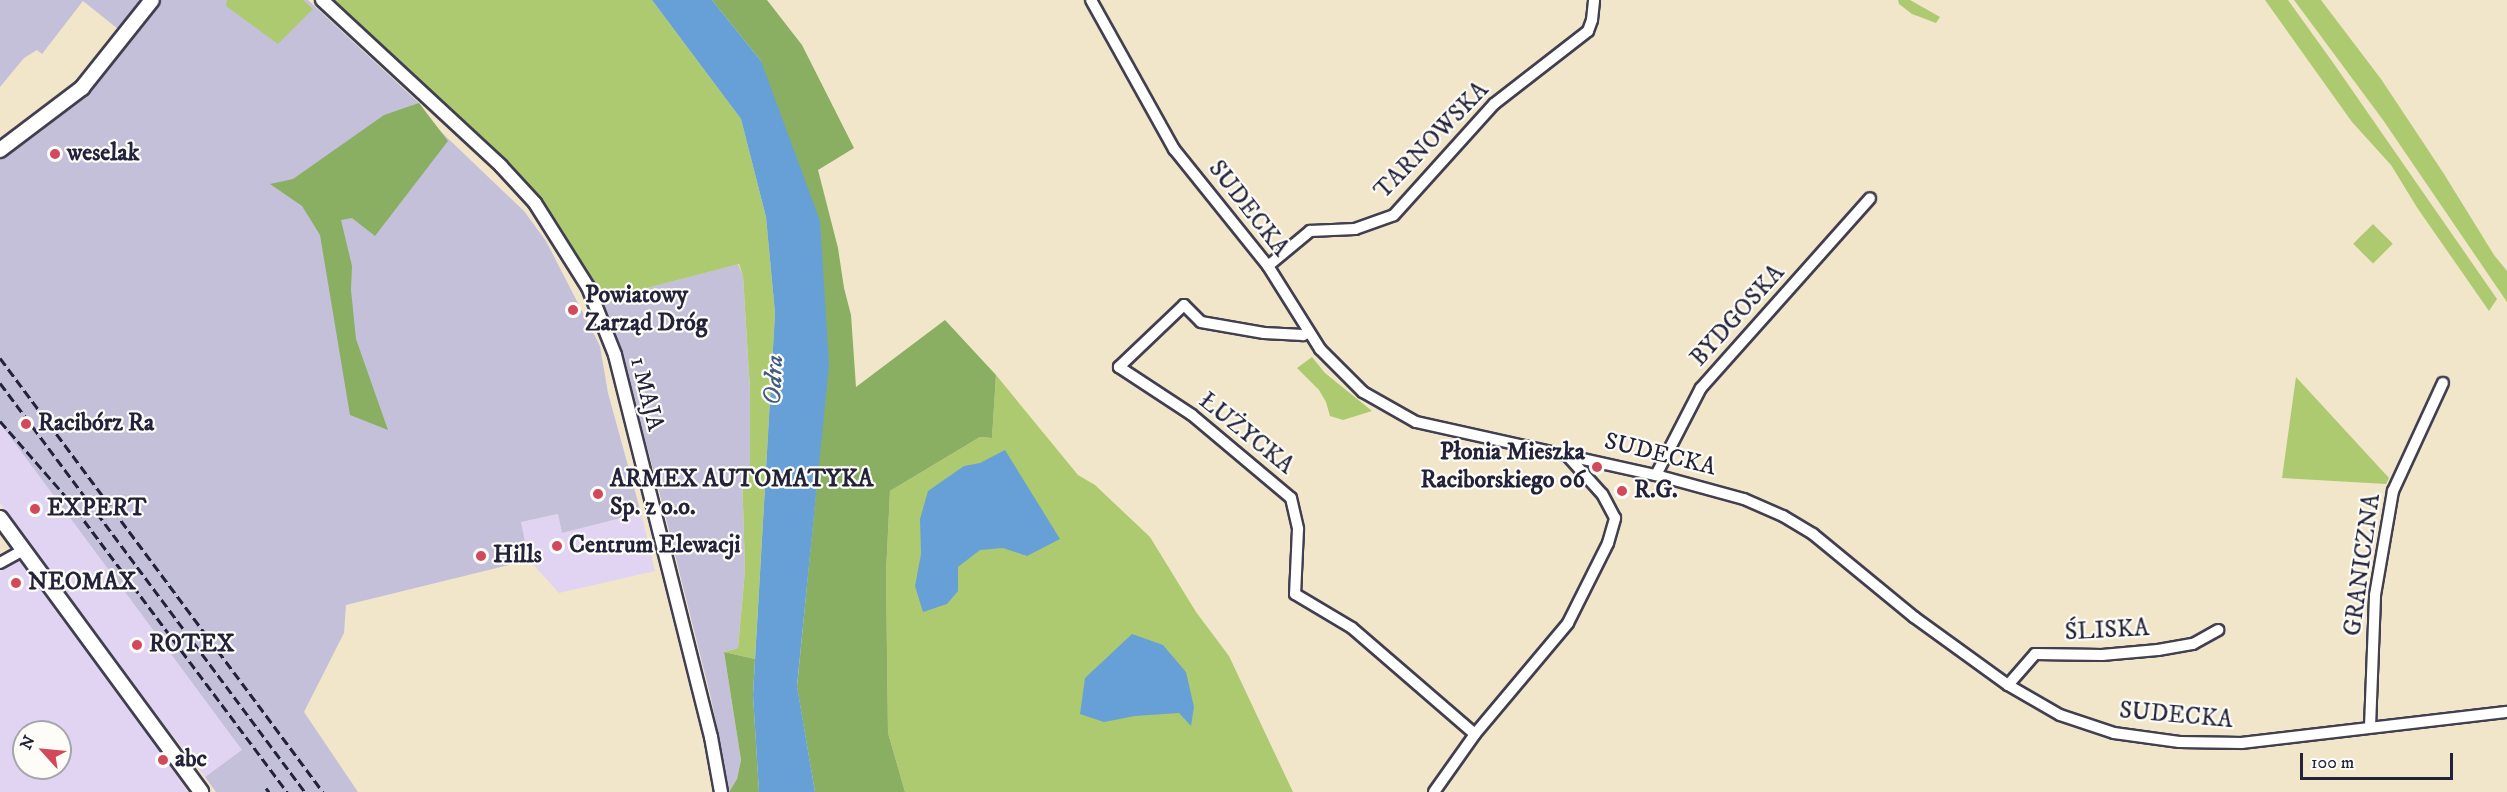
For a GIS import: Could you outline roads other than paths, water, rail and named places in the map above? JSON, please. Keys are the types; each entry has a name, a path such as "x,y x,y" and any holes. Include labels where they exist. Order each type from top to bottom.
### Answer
{"main road":[{"path":"0,150 87,83 152,0"},
{"path":"0,518 201,792"}],"street":[{"name":"1 MAJA","path":"322,0 501,166 535,203 588,287 615,355 711,737 721,792"},
{"name":"SUDECKA","path":"1091,0 1174,149 1268,266 1320,349 1363,392 1416,422 1656,475 1744,499 1783,516 1813,534 1914,617 2008,685 2060,715 2114,733 2179,742 2242,743 2507,712"},
{"name":"TARNOWSKA","path":"1268,266 1310,231 1354,229 1394,215 1494,104 1588,31 1592,20 1594,0"},
{"name":"BYDGOSKA","path":"1656,475 1701,388 1870,198"},
{"name":"ŁUŻYCKA","path":"1309,332 1303,335 1264,333 1201,322 1184,305 1119,367 1192,416 1291,498 1299,529 1294,594 1352,628 1475,734"},
{"name":"GRANICZNA","path":"2370,727 2375,595 2393,491 2443,383"},
{"path":"1434,792 1475,734 1568,623 1608,543 1615,518 1602,494 1566,454"},
{"path":"0,563 23,550"},
{"name":"ŚLISKA","path":"2008,685 2035,654 2102,655 2158,650 2193,644 2218,630"}],"water":[{"name":"Odra","path":"652,0 712,0 761,61 820,221 829,365 797,686 815,792 759,792 753,695 775,313 766,217 741,119"},
{"path":"1005,450 1060,539 1027,556 1003,548 980,550 958,567 958,591 947,604 923,612 915,586 921,554 920,519 928,491 964,466 980,463"},
{"path":"1132,634 1163,645 1186,672 1194,707 1191,726 1179,713 1135,716 1104,722 1080,714 1085,678"}],"railway":[{"path":"0,358 323,792"},
{"path":"0,383 305,792"},
{"path":"0,421 68,499 287,792"},
{"path":"266,788 269,792"}],"place":[{"name":"weselak","path":"55,154"},
{"name":"Powiatowy Zarząd Dróg","path":"573,310"},
{"name":"Racibórz Ra","path":"26,424"},
{"name":"Płonia Mieszka Raciborskiego 06","path":"1597,467"},
{"name":"R.G.","path":"1622,491"},
{"name":"ARMEX AUTOMATYKA Sp. z o.o.","path":"598,494"},
{"name":"EXPERT","path":"35,509"},
{"name":"Centrum Elewacji","path":"557,546"},
{"name":"Hills","path":"481,556"},
{"name":"NEOMAX","path":"16,583"},
{"name":"ROTEX","path":"137,645"},
{"name":"abc","path":"163,760"}]}
